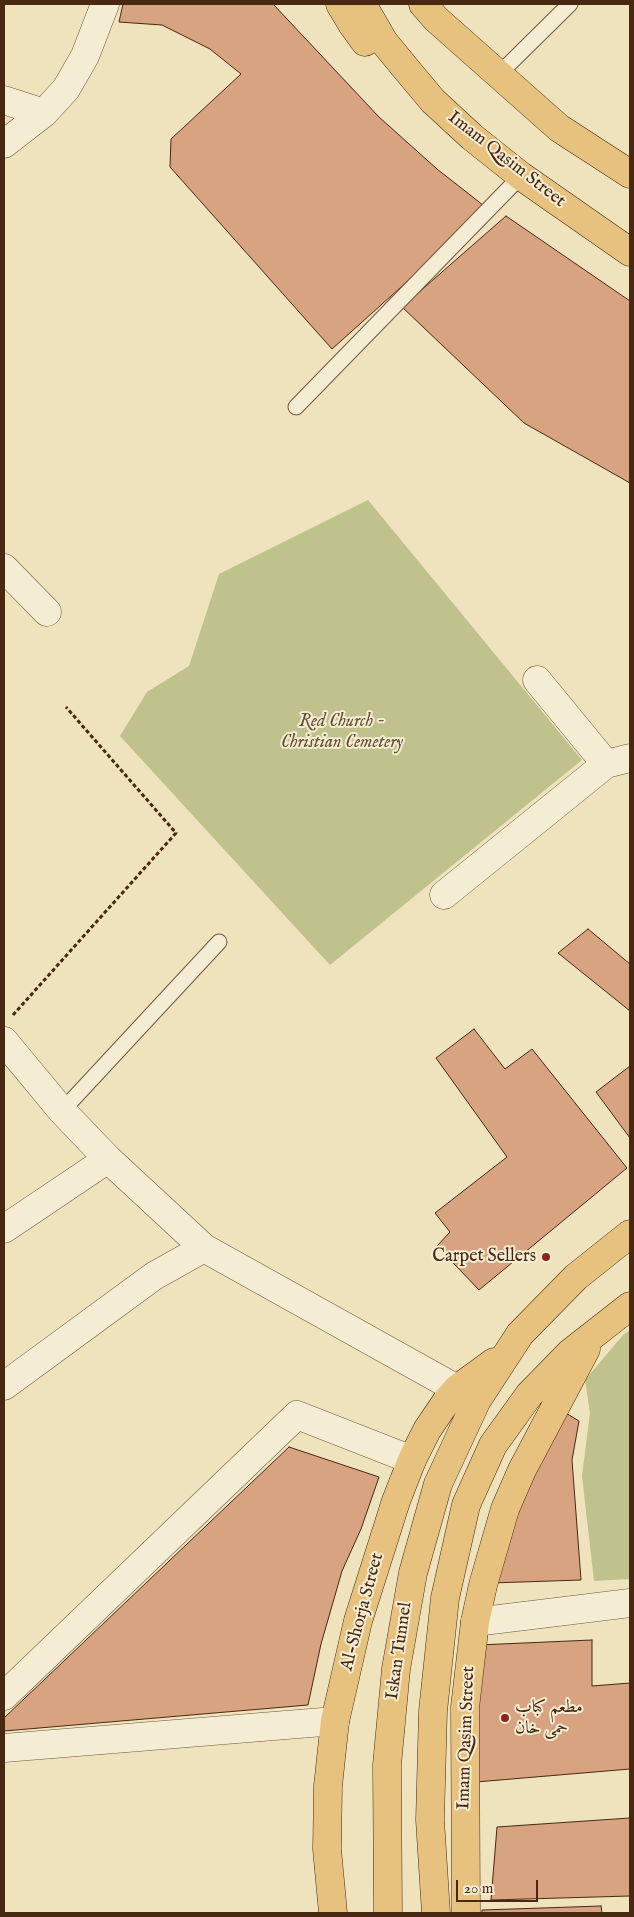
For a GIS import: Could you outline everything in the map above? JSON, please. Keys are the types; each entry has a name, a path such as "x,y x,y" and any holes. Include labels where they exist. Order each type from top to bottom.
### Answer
{"main road":[{"path":"340,4 366,43 406,70"},
{"name":"Imam Qasim Street","path":"362,4 384,42 406,70 433,101 472,138 521,176 630,252"},
{"path":"423,4 436,19 559,128 630,174"},
{"name":"Al-Shorja Street","path":"333,1913 326,1819 335,1721 368,1587 412,1460 437,1414 467,1394 507,1353 520,1334 576,1278 630,1234"},
{"name":"Imam Qasim Street","path":"466,1913 465,1707 475,1622 494,1544 522,1470 596,1332 630,1306"},
{"path":"436,1913 430,1820 433,1711 445,1598 466,1505 481,1469 511,1419 549,1373 596,1332"},
{"name":"Iskan Tunnel","path":"388,1913 387,1765 394,1688 406,1608 420,1544 467,1394"}],"street":[{"path":"4,144 44,113 66,89 85,56 105,4"},
{"path":"4,100 44,113"},
{"path":"4,568 47,612"},
{"path":"444,895 618,761 537,680"},
{"path":"7,1029 62,1111 108,1158 204,1248 467,1394"},
{"path":"4,1229 108,1158"},
{"path":"4,1386 154,1276 204,1248"},
{"path":"4,1696 298,1414 412,1460"},
{"path":"475,1622 630,1603"},
{"path":"4,1748 335,1721"}],"lane":[{"path":"498,75 570,4"},
{"path":"296,407 521,176"},
{"path":"62,1111 219,942"}],"path":[{"path":"7,1029 176,834 66,707"}],"green space":[{"name":"Red Church - Christian Cemetery","path":"368,500 582,760 330,965 120,736 147,692 189,666 219,574"},
{"path":"630,1330 630,1579 594,1581 582,1476 590,1413 585,1380 623,1335"}],"building":[{"path":"123,4 273,4 379,117 437,169 488,209 332,349 170,167 171,139 241,74 210,49 162,25 119,22"},
{"path":"506,216 630,301 630,483 524,423 402,307"},
{"path":"588,929 630,964 630,1011 558,953"},
{"path":"474,1029 505,1069 532,1049 627,1168 479,1290 437,1246 450,1232 435,1213 507,1157 436,1058"},
{"path":"630,1066 630,1138 596,1092"},
{"path":"564,1412 579,1421 572,1460 581,1580 491,1583 520,1496"},
{"path":"289,1447 379,1477 361,1529 342,1571 321,1644 308,1705 4,1731 4,1718"},
{"path":"592,1640 592,1686 630,1683 630,1769 476,1782 478,1645"},
{"path":"630,1818 630,1896 491,1900 497,1827"},
{"path":"601,1906 602,1913 482,1913 482,1910"}],"place":[{"name":"Carpet Sellers","path":"546,1257"},
{"name":"مطعم كباب حمى خان","path":"505,1718"}]}
